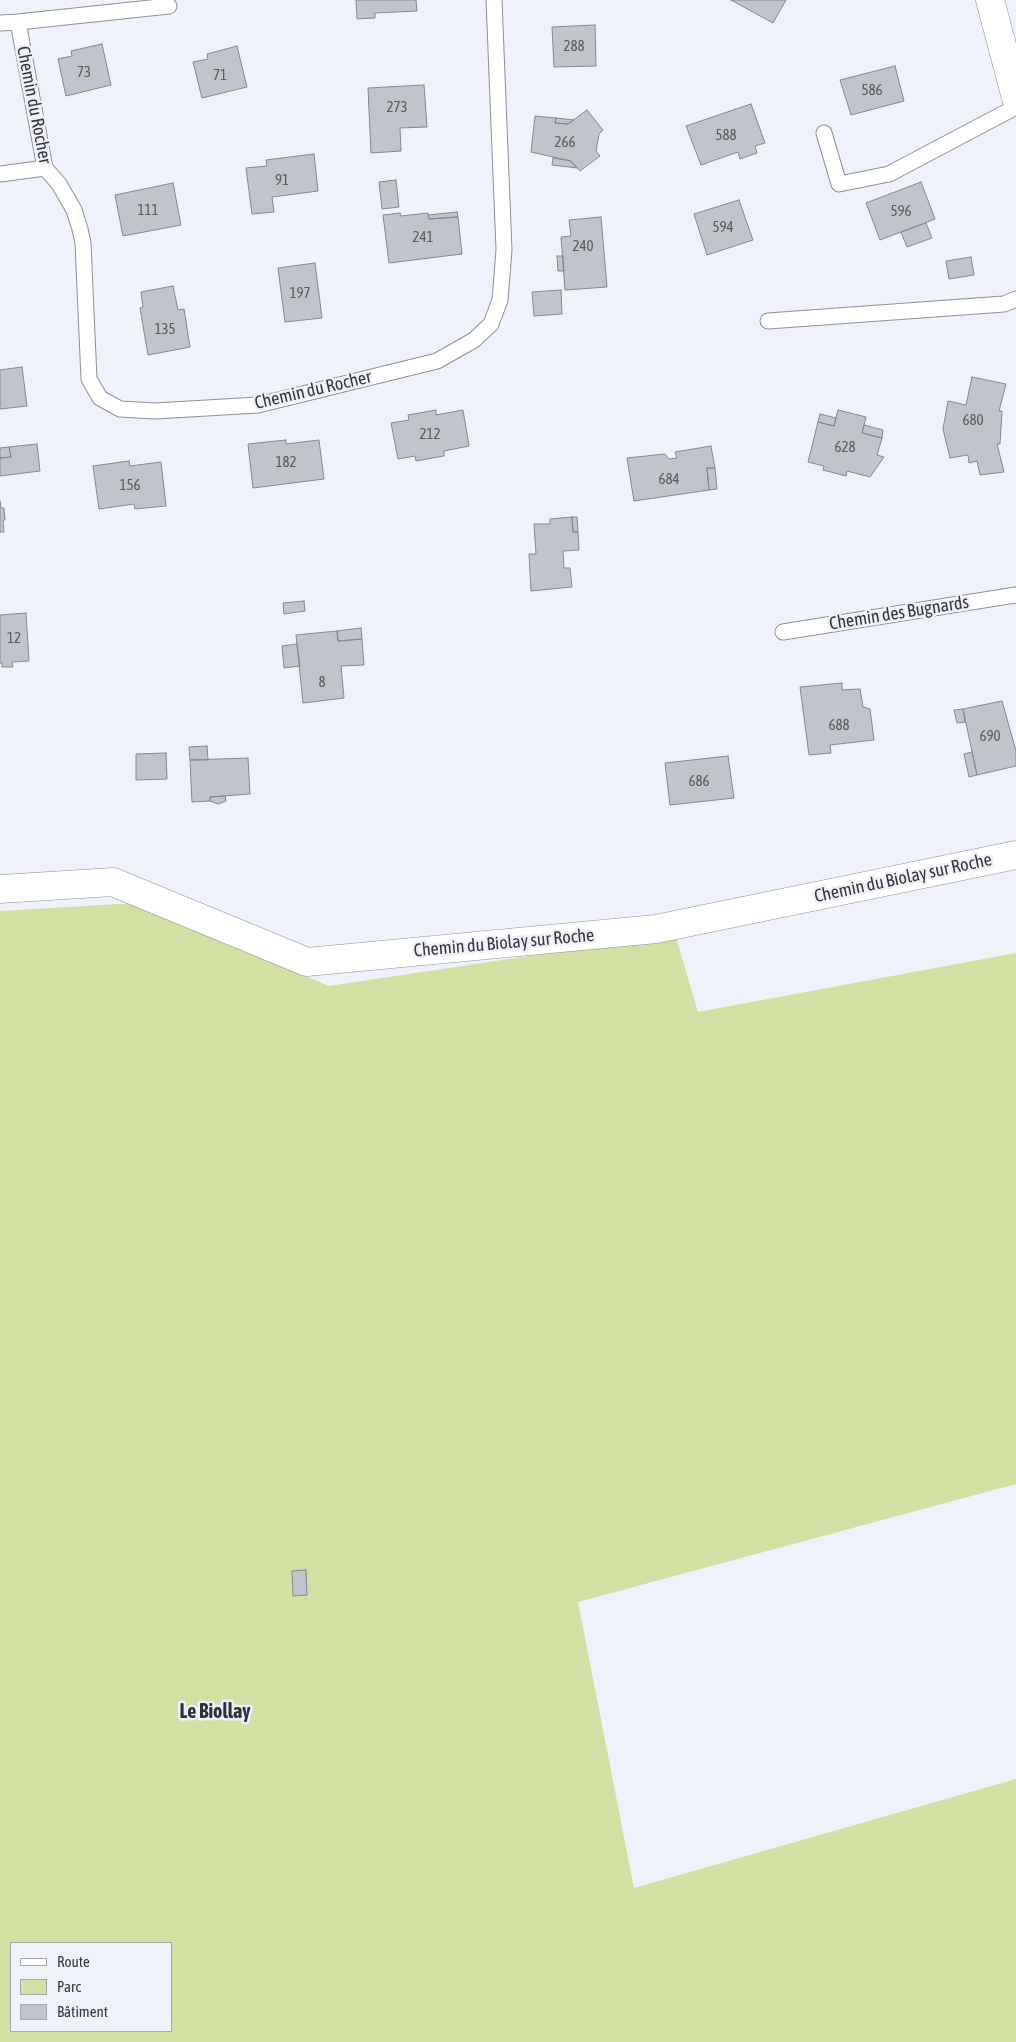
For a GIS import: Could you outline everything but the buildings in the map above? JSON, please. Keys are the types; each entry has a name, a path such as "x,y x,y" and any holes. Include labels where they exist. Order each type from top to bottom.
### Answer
{"street":[{"path":"990,0 1016,98"},
{"name":"Chemin du Biolay sur Roche","path":"0,889 113,882 307,962 656,929 1016,855"}],"lane":[{"name":"Chemin du Rocher","path":"18,22 44,168 59,184 74,210 83,243 89,379 100,398 120,409 154,411 258,405 437,361 474,340 491,324 500,300 504,250 494,0"},
{"name":"Chemin du Rocher","path":"0,23 169,6"},
{"path":"824,133 839,184 889,174 1016,107"},
{"path":"0,174 44,168"},
{"path":"768,321 1004,304 1016,299"},
{"name":"Chemin des Bugnards","path":"782,632 1016,595"}],"green space":[{"path":"136,903 329,986 675,934 698,1012 1016,953 1016,1484 578,1602 634,1888 1016,1779 1016,2042 0,2042 0,911"}],"district":[{"name":"Le Biollay","path":"215,1712"}]}
